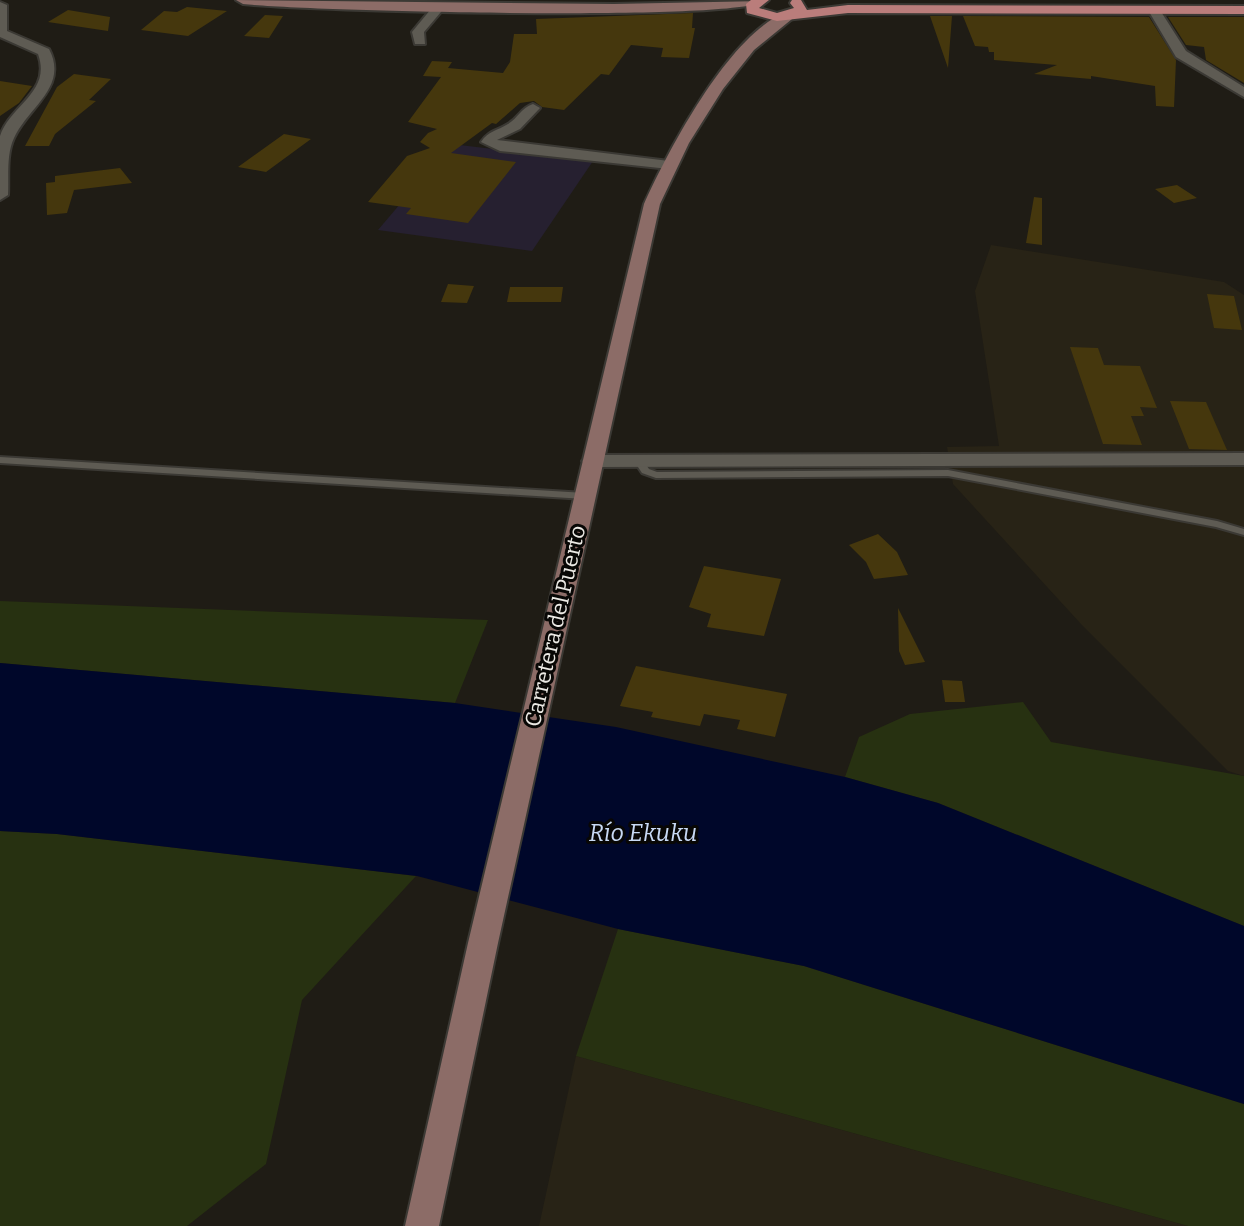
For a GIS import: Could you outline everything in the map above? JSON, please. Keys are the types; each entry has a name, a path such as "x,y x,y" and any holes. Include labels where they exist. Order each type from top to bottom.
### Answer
{"main road":[{"path":"243,0 440,6 1244,10"},
{"name":"Carretera del Puerto","path":"422,1226 483,943 652,204 685,134 746,50 793,6"},
{"name":"Carretera del Puerto","path":"746,50 759,7"}],"street":[{"path":"0,195 6,140 46,82 47,58 44,52 1,33 5,4"},
{"path":"420,41 418,32 440,6"},
{"path":"1154,10 1181,54 1244,93"},
{"path":"533,108 518,124 493,135 488,142 500,147 669,165"},
{"path":"592,461 1244,459"}],"lane":[{"path":"0,460 585,496"},
{"path":"639,461 645,471 656,475 948,473 1217,524 1244,532"}],"shaded area":[{"path":"451,144 593,161 532,251 378,230"},
{"path":"991,245 1224,282 1244,295 1244,776 1228,771 1081,624 953,484 947,447 999,446 975,291"},
{"path":"576,1056 1188,1226 539,1226"}],"green space":[{"path":"0,601 488,620 455,703 0,663"},
{"path":"1023,702 1051,742 1244,776 1244,926 938,803 845,777 859,737 910,714"},
{"path":"0,831 57,834 416,876 302,1000 266,1164 187,1226 0,1226"},
{"path":"618,929 804,966 1244,1104 1244,1226 1188,1226 576,1056"}],"water":[{"name":"Río Ekuku","path":"0,663 455,703 616,727 845,777 938,803 1244,926 1244,1104 804,966 618,929 417,876 57,834 0,831"}],"building":[{"path":"187,7 227,11 188,36 141,30 164,11 177,12"},
{"path":"68,10 110,17 108,31 48,22"},
{"path":"693,13 692,28 695,28 689,58 661,57 663,48 631,45 609,75 601,74 564,110 542,107 534,101 520,103 496,124 492,123 451,153 516,162 468,223 406,214 411,208 368,202 407,156 430,148 420,142 437,129 408,122 441,77 423,76 432,61 452,62 448,68 503,73 510,62 514,34 537,34 536,19"},
{"path":"265,15 283,16 269,38 244,36"},
{"path":"930,16 952,16 948,68"},
{"path":"963,16 1149,17 1176,60 1174,107 1156,106 1155,86 1091,76 1091,79 1034,74 1057,65 994,60 994,52 989,52 988,47 975,46"},
{"path":"1168,17 1244,17 1244,83 1206,60 1204,47 1186,45"},
{"path":"74,74 111,79 89,100 96,101 55,134 49,146 25,146 57,87"},
{"path":"0,81 32,86 19,103 0,116"},
{"path":"284,134 311,139 266,172 238,167"},
{"path":"120,168 132,183 74,190 67,213 47,215 46,183 55,182 55,176"},
{"path":"1177,185 1197,198 1174,203 1155,189"},
{"path":"1034,197 1042,198 1042,245 1026,243"},
{"path":"448,284 474,286 467,303 441,302"},
{"path":"510,287 563,287 561,302 507,302"},
{"path":"1207,294 1234,296 1242,330 1214,328"},
{"path":"1070,347 1098,348 1104,365 1140,366 1157,408 1140,407 1144,416 1131,416 1142,445 1103,444"},
{"path":"1170,401 1206,402 1227,450 1189,449"},
{"path":"878,534 897,552 908,575 874,579 866,562 849,545"},
{"path":"704,566 781,579 764,636 707,627 711,614 689,607"},
{"path":"898,608 925,662 905,665 899,651"},
{"path":"636,666 787,694 775,737 737,729 740,720 704,714 700,726 651,717 653,712 620,706"},
{"path":"942,680 962,681 965,702 945,702"}]}
